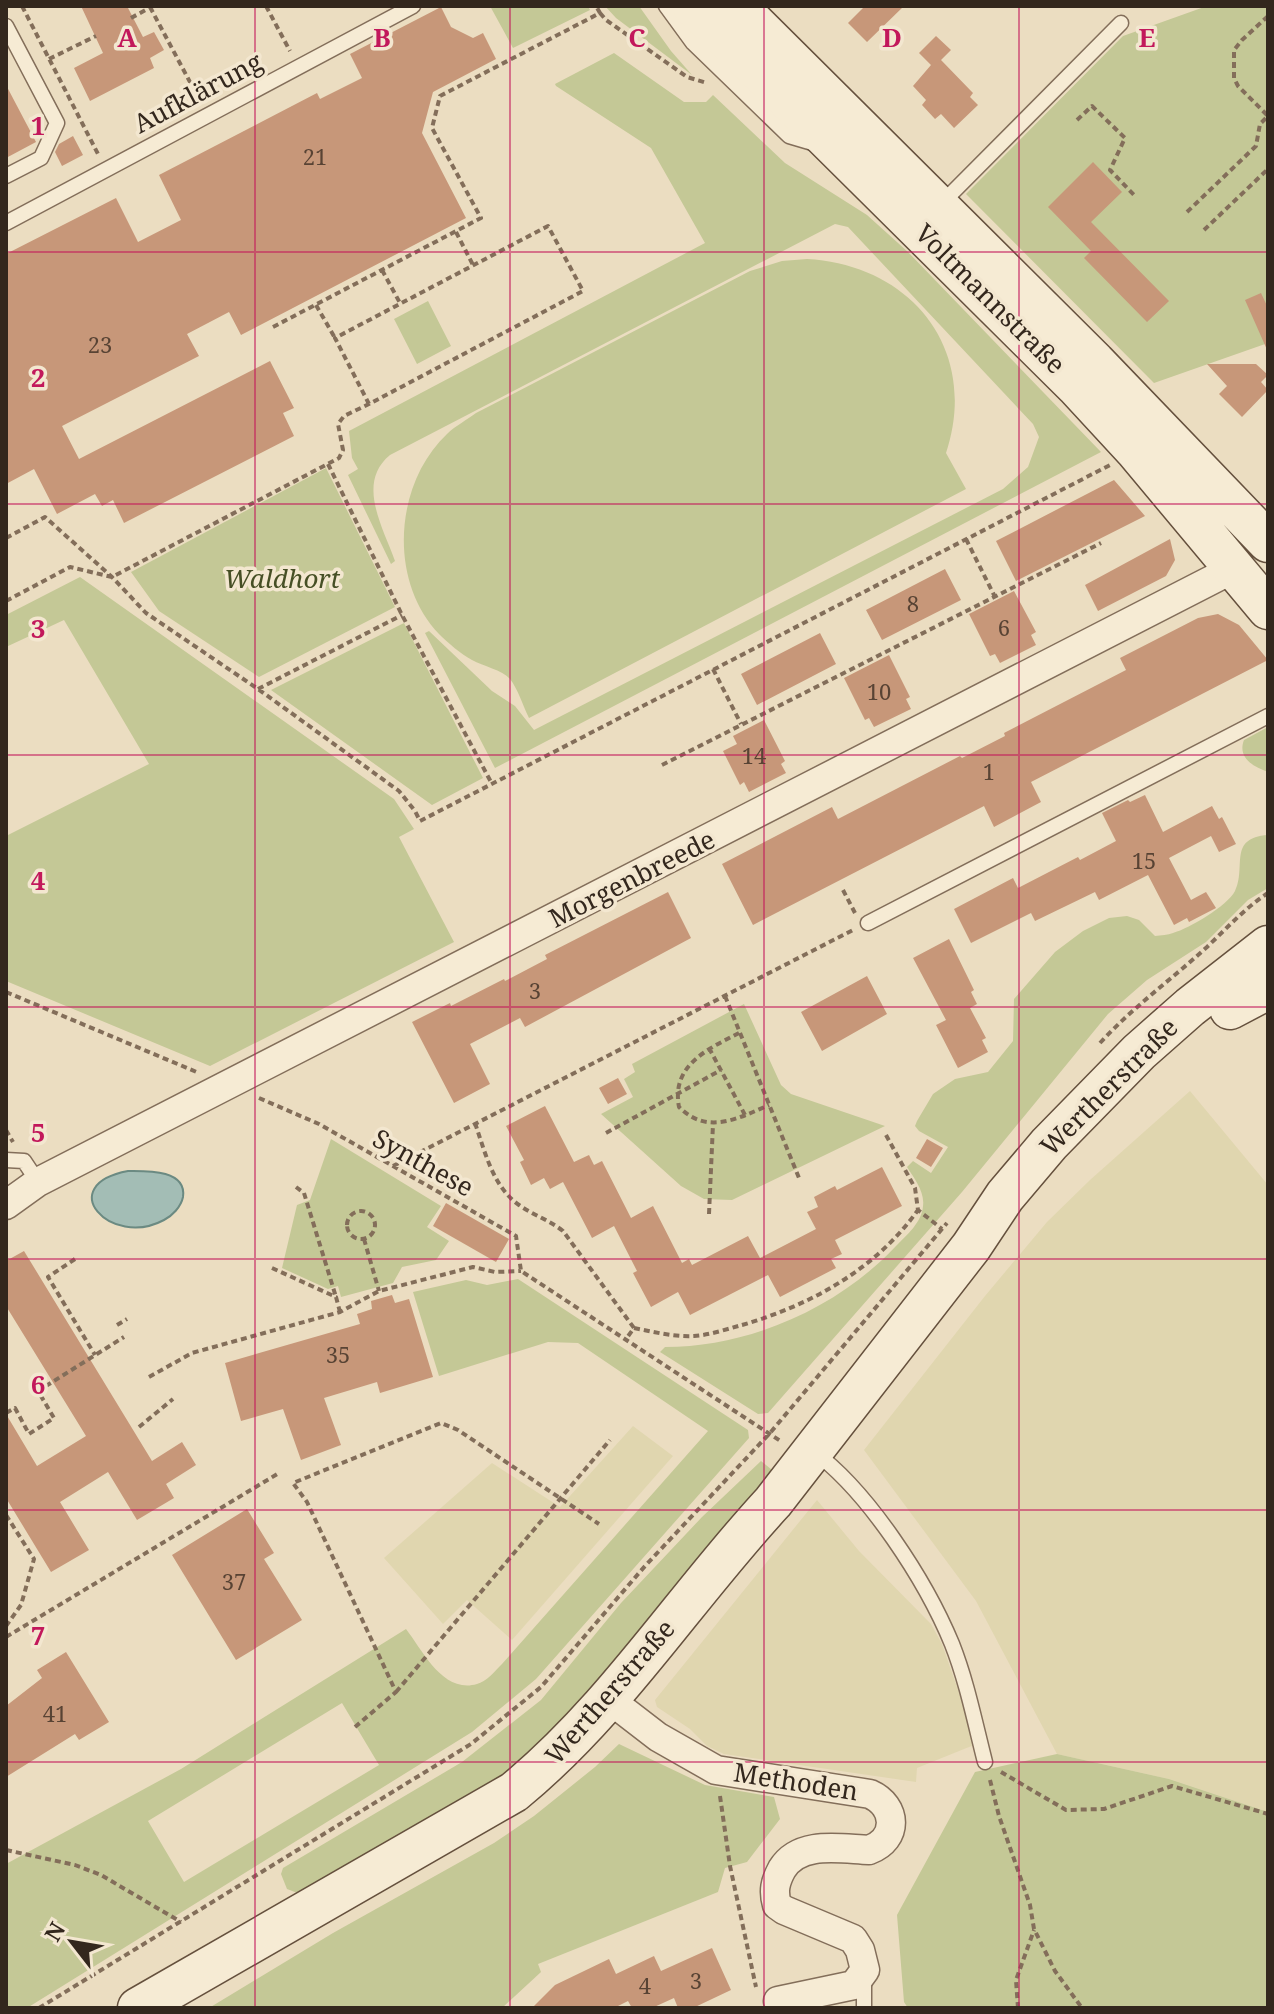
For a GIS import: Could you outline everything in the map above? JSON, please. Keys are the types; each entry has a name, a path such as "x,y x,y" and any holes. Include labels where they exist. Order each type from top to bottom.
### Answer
{"main road":[{"name":"Voltmannstraße","path":"693,6 1034,342 1136,451 1268,609"},
{"name":"Voltmannstraße","path":"737,6 1095,362 1268,542"},
{"path":"1233,569 1268,550"},
{"name":"Wertherstraße","path":"138,2008 514,1792 545,1767 610,1700 813,1451 889,1350 957,1238 1005,1196 1098,1093 1180,1016 1268,946"},
{"name":"Wertherstraße","path":"957,1238 1268,976"},
{"name":"Wertherstraße","path":"1230,1009 1268,989"}],"street":[{"name":"Morgenbreede","path":"6,1205 34,1185 1233,569"},
{"name":"Methoden","path":"610,1700 658,1737 716,1770 870,1794 884,1803 892,1816 886,1840 869,1850 804,1851 785,1864 774,1886 777,1905 784,1910 853,1939 860,1950 865,1970"},
{"path":"778,2001 854,1985 865,1970"}],"lane":[{"name":"Aufklärung","path":"6,223 413,6"},
{"path":"666,6 693,43 789,136 841,151"},
{"path":"938,207 1121,23"},
{"path":"6,26 57,123 41,158 6,176"},
{"path":"868,923 1268,716"},
{"path":"6,1160 24,1161 34,1185"},
{"path":"813,1451 835,1467 864,1501 916,1577 941,1621 960,1668 985,1762"},
{"name":"Methoden","path":"864,2008 865,1970"}],"path":[{"path":"22,6 106,169"},
{"path":"266,6 299,67"},
{"path":"596,6 606,20 687,77 707,83"},
{"path":"131,18 152,7 207,115"},
{"path":"273,327 481,218 432,128 440,96 600,13"},
{"path":"1187,212 1256,146 1260,124 1268,116 1238,86 1234,78 1234,50 1268,16"},
{"path":"49,59 96,36"},
{"path":"1077,120 1092,106 1125,138 1110,170 1135,196"},
{"path":"1204,230 1268,169"},
{"path":"6,601 70,567 112,577 328,464 339,458 343,450 338,424 344,416 583,291 548,226 335,338"},
{"path":"456,232 473,265"},
{"path":"382,270 400,304"},
{"path":"316,305 369,404"},
{"path":"6,538 45,517 112,577 146,613 399,791 420,821 1136,451"},
{"path":"328,464 402,615 492,784"},
{"path":"966,539 995,597"},
{"path":"662,765 928,634 1101,543"},
{"path":"258,689 402,615"},
{"path":"713,669 742,724"},
{"path":"799,695 802,701"},
{"path":"843,890 853,908"},
{"path":"393,1166 868,923"},
{"name":"Synthese","path":"6,992 319,1124 516,1236 521,1271"},
{"path":"725,996 799,1178"},
{"path":"739,1033 709,1048 685,1068 678,1083 679,1107 686,1114 713,1124 769,1105"},
{"path":"709,1048 745,1115"},
{"path":"606,1133 721,1070"},
{"path":"475,1123 487,1160 507,1194 520,1206 563,1231 634,1328 696,1336 770,1317 819,1296 851,1276 890,1244 918,1210"},
{"path":"709,1214 713,1124"},
{"path":"886,1135 915,1188 918,1210 957,1238"},
{"path":"296,1187 304,1193 340,1312"},
{"path":"359,1211 368,1213 375,1224 373,1233 364,1239 353,1237 347,1230 350,1216 359,1211"},
{"path":"364,1239 379,1291"},
{"path":"75,1259 48,1277 95,1355"},
{"path":"39,2008 471,1744 502,1721 541,1687 645,1566 770,1433 521,1271 495,1272 473,1267 379,1291 340,1312 192,1353 149,1377"},
{"path":"272,1268 336,1297"},
{"path":"117,1325 127,1319"},
{"path":"626,1339 634,1328"},
{"path":"6,1413 15,1408 29,1434 54,1418 38,1391 124,1337"},
{"path":"139,1427 173,1399"},
{"path":"396,1692 307,1502 293,1483 441,1423 458,1430 599,1524"},
{"path":"355,1727 396,1692 610,1440"},
{"path":"6,1637 279,1473"},
{"path":"6,1515 34,1559 21,1605 6,1626"},
{"path":"985,1762 1066,1810 1104,1809 1172,1786 1268,1814"},
{"path":"985,1762 999,1816 1030,1905 1034,1929 1055,1971 1082,2008"},
{"path":"716,1770 737,1895 756,1978"},
{"path":"6,1850 75,1865 101,1875 181,1922"},
{"path":"1018,2008 1016,1980 1034,1929"}],"shaded area":[{"path":"1190,1091 1268,1185 1268,1812 1169,1779 1057,1754 976,1601 864,1450 1047,1222"},
{"path":"633,1426 673,1456 512,1640 467,1600 443,1624 384,1558 492,1463 560,1507"},
{"path":"817,1500 859,1551 931,1624 942,1644 974,1745 917,1768 916,1782 724,1754 707,1746 690,1729 657,1707 655,1700"}],"green space":[{"path":"490,6 588,6 590,10 513,48"},
{"path":"605,6 639,6 692,75 616,18"},
{"path":"1207,6 1268,6 1268,343 1154,383 966,194 1123,36"},
{"path":"614,53 684,102 706,102 713,95 785,163 867,215 908,252 1101,452 495,768 425,633 429,631 492,691 515,706 534,730 1003,489 1028,467 1039,437 1033,424 848,227 835,224 390,455 380,466 373,492 379,520 395,561 391,564 348,475 358,469 352,458 349,431 705,243 651,148 555,84"},
{"path":"807,259 845,265 878,277 906,296 929,320 945,348 953,380 954,415 946,453 966,489 529,718 510,679 468,658 439,634 423,612 411,587 405,561 404,533 416,479 429,455 450,431 476,413 750,271 782,261"},
{"path":"428,301 451,346 417,364 394,319"},
{"name":"Waldhort","path":"326,468 395,607 259,677 159,611 131,572"},
{"path":"80,577 394,799 414,829 399,837 454,942 210,1066 6,981 6,836 149,764 64,620 6,647 6,615"},
{"path":"404,623 483,778 432,805 271,690"},
{"path":"1268,727 1268,772 1248,761 1242,746 1244,740"},
{"path":"1268,835 1268,888 1248,900 1206,942 1147,980 1108,1014 962,1192 768,1413 758,1414 660,1352 665,1347 728,1340 790,1320 820,1305 873,1268 909,1233 922,1212 921,1190 907,1167 913,1161 931,1173 948,1147 919,1131 915,1126 917,1121 933,1094 955,1079 988,1072 1013,1041 1014,999 1055,952 1083,931 1109,918 1127,916 1139,920 1155,936 1173,933 1198,921 1216,910 1235,891 1241,855 1247,842"},
{"path":"744,1004 781,1085 791,1094 885,1126 732,1200 704,1199 681,1186 601,1114 633,1097 624,1079 635,1072 632,1064"},
{"path":"331,1139 441,1206 427,1227 449,1241 436,1260 402,1267 393,1283 341,1297 338,1286 328,1289 282,1268 297,1205 310,1200"},
{"path":"518,1279 748,1430 749,1438 536,1679 472,1732 27,2008 6,2008 6,1864 181,1769 406,1629 444,1677 465,1685 484,1681 708,1431 578,1343 548,1342 439,1376 413,1292 466,1280 487,1285","holes":["342,1703 379,1765 184,1882 148,1821"]},
{"path":"761,1461 777,1474 578,1712 502,1778 300,1894 287,1889 281,1874 283,1868 462,1762 541,1700 621,1603 702,1517"},
{"path":"619,1744 705,1785 774,1797 780,1819 747,1862 725,1868 718,1892 538,1964 541,1972 502,2008 209,2008 333,1933 494,1843 534,1816"},
{"path":"1057,1754 1169,1779 1268,1812 1268,2008 908,2008 904,2002 897,1915 975,1772"}],"water":[{"path":"128,1171 163,1174 178,1181 183,1197 173,1214 144,1227 125,1227 109,1221 98,1212 92,1200 94,1189 106,1178"}],"building":[{"path":"81,6 127,6 143,37 154,32 164,50 150,58 154,68 90,101 74,68 103,53"},
{"path":"865,6 904,6 867,42 848,23"},
{"path":"441,7 451,27 473,38 483,33 496,59 433,92 422,133 466,218 241,335 229,312 187,334 199,356 62,426 79,459 270,361 294,408 283,413 294,436 124,523 113,500 102,506 95,494 57,514 34,469 6,484 6,254 116,198 138,242 181,220 159,175 317,93 320,99 362,78 350,54"},
{"path":"936,36 951,50 941,60 973,93 970,97 978,105 954,128 941,114 935,119 922,105 926,100 913,86 931,65 919,53"},
{"path":"6,85 36,142 6,158"},
{"path":"73,136 83,155 62,166 55,152 59,144"},
{"path":"1093,162 1122,192 1091,222 1169,301 1147,322 1084,258 1091,251 1048,207"},
{"path":"1261,293 1268,308 1268,352 1245,300"},
{"path":"1207,364 1256,364 1268,375 1261,382 1268,390 1242,417 1219,394 1227,386"},
{"path":"1114,480 1145,516 1016,581 996,541"},
{"path":"1170,539 1175,560 1166,576 1098,611 1085,585"},
{"path":"945,569 961,600 882,640 866,610"},
{"path":"1014,591 1036,632 1031,635 1036,645 1000,663 995,654 990,656 969,614"},
{"path":"1218,614 1239,625 1268,660 1031,782 1041,802 994,827 984,806 753,925 722,864 832,807 838,819 960,756 962,758 1126,670 1120,658 1198,618"},
{"path":"820,633 836,664 757,705 741,674"},
{"path":"889,655 910,697 906,699 911,709 874,727 869,718 865,720 844,678"},
{"path":"764,720 785,761 781,764 786,773 749,792 744,782 740,785 723,751 737,744 733,736"},
{"path":"1145,795 1163,832 1212,806 1219,819 1222,817 1236,844 1219,852 1211,836 1169,858 1191,900 1206,892 1216,908 1189,922 1187,918 1174,925 1148,875 1099,900 1095,892 1035,921 1031,913 971,943 954,909 1013,878 1018,888 1116,841 1102,813"},
{"path":"668,892 691,938 525,1027 520,1018 470,1044 490,1084 454,1103 412,1022 505,981 547,959 545,955"},
{"path":"949,939 974,990 971,992 977,1004 970,1008 986,1038 982,1040 988,1052 958,1068 936,1025 946,1020 913,958"},
{"path":"867,976 887,1014 822,1051 801,1012"},
{"path":"618,1078 627,1094 608,1104 599,1088"},
{"path":"545,1106 574,1162 589,1155 594,1165 602,1161 631,1218 653,1206 682,1263 689,1259 692,1265 748,1236 760,1258 816,1229 807,1212 818,1207 814,1197 835,1186 837,1190 882,1167 902,1206 835,1240 842,1254 831,1259 836,1268 780,1297 768,1275 690,1315 678,1292 651,1307 614,1226 592,1238 563,1182 550,1189 544,1178 531,1185 520,1162 524,1160 506,1126"},
{"path":"927,1139 943,1148 931,1167 916,1158"},
{"path":"446,1203 509,1239 496,1262 433,1226"},
{"path":"24,1251 152,1461 182,1442 196,1465 166,1484 174,1498 137,1520 108,1472 60,1502 89,1550 51,1572 6,1498 6,1414 37,1466 86,1436 6,1306 6,1261"},
{"path":"392,1295 395,1303 409,1299 433,1377 380,1393 377,1382 324,1398 341,1445 301,1460 283,1409 241,1421 225,1363 360,1324 357,1314 372,1309 371,1301"},
{"path":"247,1509 274,1553 264,1559 302,1620 236,1660 172,1555"},
{"path":"66,1652 109,1722 79,1740 75,1734 6,1777 6,1706 42,1678 37,1670"},
{"path":"712,1948 731,1990 693,2008 678,2008 674,1998 652,2008 632,2008 628,2001 614,2008 532,2008 555,1985 609,1959 616,1974 654,1956 661,1971"}]}
